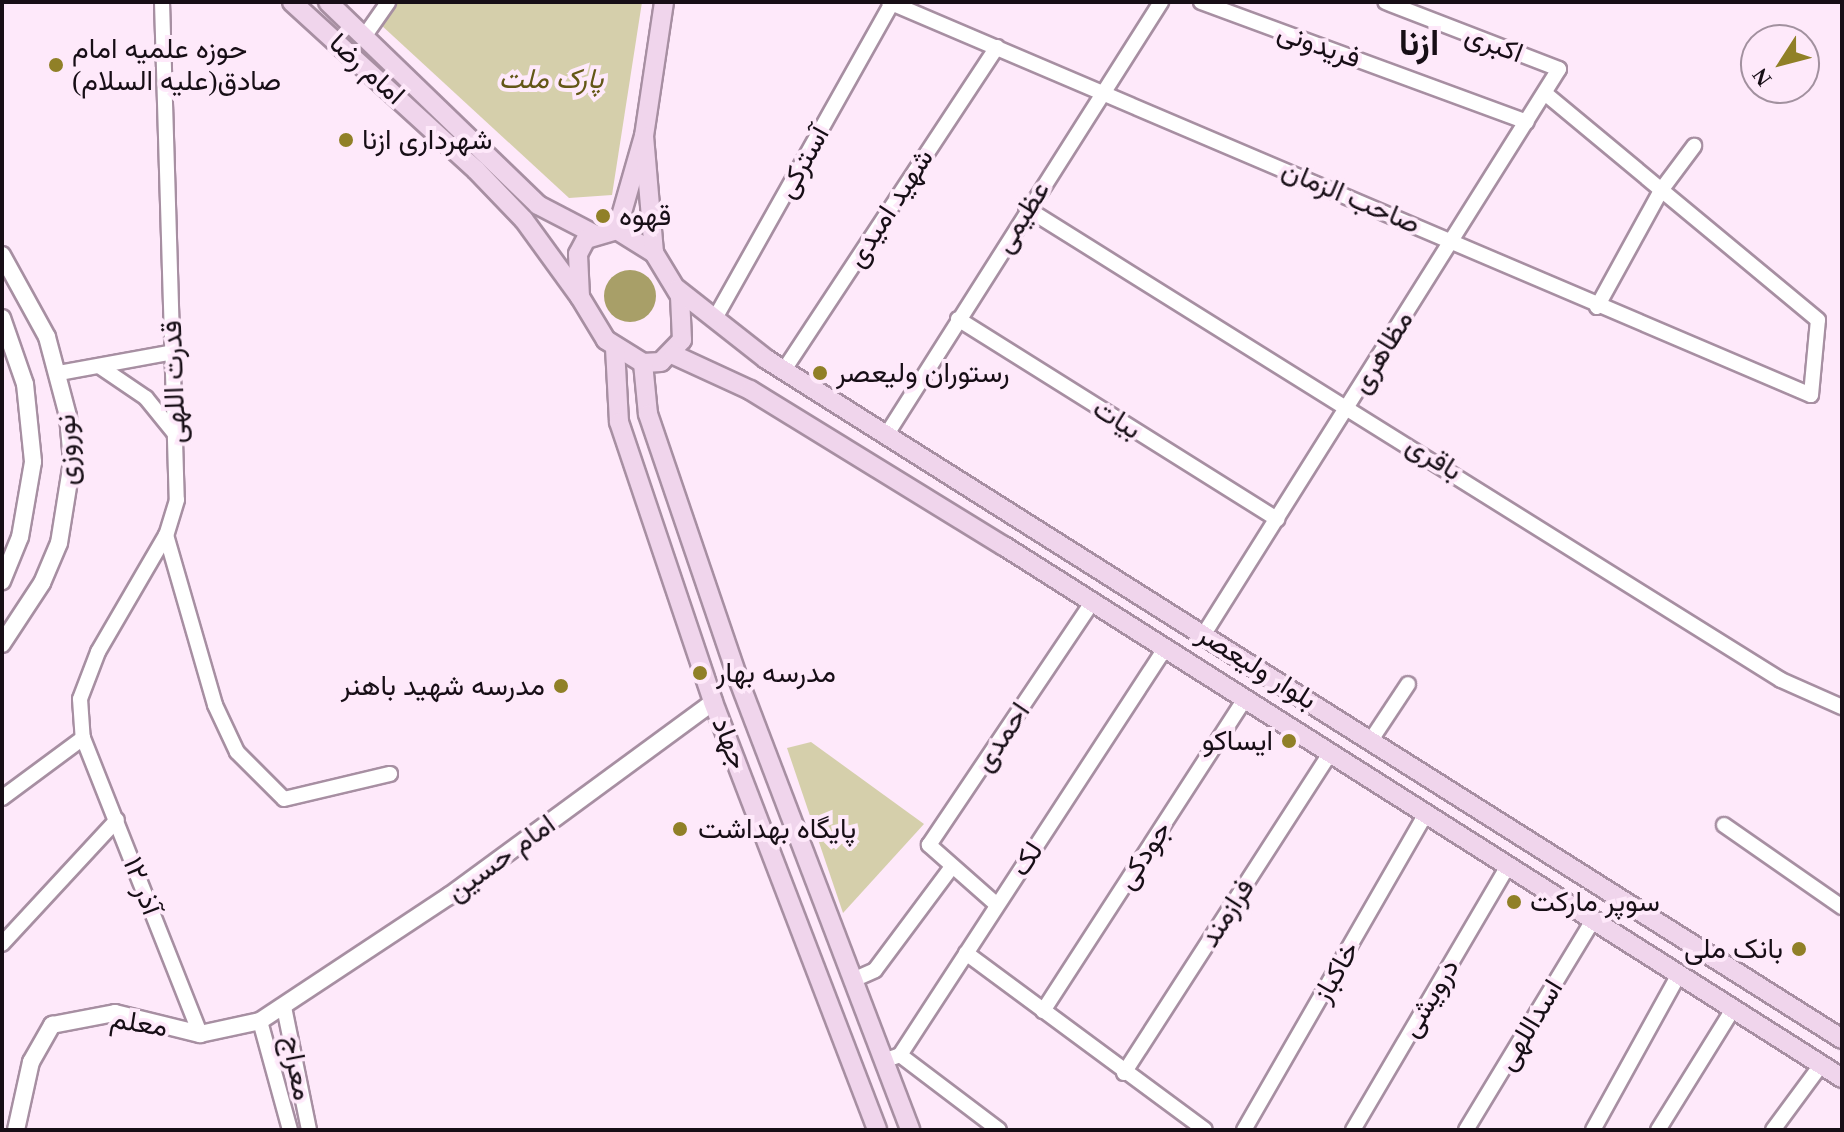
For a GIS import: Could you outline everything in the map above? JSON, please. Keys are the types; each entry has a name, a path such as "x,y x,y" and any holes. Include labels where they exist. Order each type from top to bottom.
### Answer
{"main road":[{"name":"امام رضا","path":"292,2 476,170 524,220 580,297"},
{"name":"امام رضا","path":"328,2 366,34 538,205 594,234"},
{"path":"617,230 644,136 664,2"},
{"path":"644,136 654,253"},
{"path":"617,230 654,253 677,289 684,319 674,355 643,363 615,348 580,297 578,254 594,234 617,230"},
{"name":"بلوار ولیعصر","path":"677,289 766,359 1842,1039"},
{"name":"جهاد","path":"615,348 619,422 713,702 877,1130"},
{"name":"بلوار ولیعصر","path":"674,355 750,390 1092,602 1842,1078"},
{"path":"750,390 766,359"},
{"name":"جهاد","path":"643,363 648,414 819,892 853,980 892,1058 910,1130"},
{"path":"619,422 648,414"},
{"path":"1354,768 1371,740"},
{"path":"789,900 819,892"}],"street":[{"name":"قدرت اللهی","path":"83,738 80,699 87,677 166,535 177,500 162,2"},
{"path":"366,34 388,2"},
{"name":"عظیمی","path":"887,434 1026,208 1161,2"},
{"name":"فریدونی","path":"1201,2 1527,122"},
{"name":"اکبری","path":"1385,2 1559,69"},
{"name":"صاحب الزمان","path":"890,3 1103,90 1597,307 1811,395 1818,320 1662,189"},
{"name":"آسترکی","path":"714,320 890,3"},
{"name":"شهید امیدی","path":"784,370 997,47"},
{"name":"مظاهری","path":"1204,634 1559,69"},
{"path":"1545,93 1662,189"},
{"path":"1597,307 1662,189 1694,146"},
{"name":"باقری","path":"1026,208 1349,404 1781,680 1842,707"},
{"name":"نوروزی","path":"2,255 25,289 59,373 72,462 68,505 42,583 2,644"},
{"name":"نوروزی","path":"2,318 25,384 33,462 20,537 2,581"},
{"name":"بیات","path":"958,319 1277,519"},
{"path":"59,373 173,352"},
{"path":"99,366 146,398 176,435"},
{"path":"166,535 215,705 237,752 284,799 390,774"},
{"name":"احمدی","path":"997,905 951,868 929,845 1092,602"},
{"name":"لک","path":"892,1058 966,953 1165,648"},
{"path":"1371,740 1408,684"},
{"name":"جودکی","path":"1043,1011 1245,699"},
{"name":"امام حسین","path":"284,1007 449,896 713,702"},
{"path":"2,798 83,738"},
{"name":"۱۲ آذر","path":"83,738 200,1034"},
{"name":"فرازمند","path":"1124,1073 1330,753"},
{"name":"خاکباز","path":"1244,1130 1426,814"},
{"path":"2,944 117,820"},
{"path":"1724,825 1842,907"},
{"name":"درویشی","path":"1353,1130 1508,866"},
{"path":"853,980 875,970 951,868"},
{"name":"اسداللهی","path":"1466,1130 1593,920"},
{"path":"966,953 1124,1073 1205,1130"},
{"path":"1593,1130 1679,974"},
{"name":"معلم","path":"16,1130 31,1062 52,1025 115,1013 200,1034 260,1021 284,1007"},
{"name":"معراج","path":"284,1007 309,1130"},
{"path":"1658,1130 1733,1009"},
{"name":"معراج","path":"260,1021 290,1130"},
{"path":"892,1058 999,1130"},
{"path":"1773,1130 1821,1065"}],"green space":[{"name":"پارک ملت","path":"397,2 642,2 612,195 569,198 380,24"},
{"path":"811,742 924,824 843,913 787,748"}],"shaded area":[{"path":"630,270 648,278 656,296 648,314 630,322 612,314 604,296 612,278"}],"place":[{"name":"حوزه علمیه امام صادق(علیه السلام)","path":"56,65"},
{"name":"شهرداری ازنا","path":"346,140"},
{"name":"قهوه","path":"603,216"},
{"name":"رستوران ولیعصر","path":"820,373"},
{"name":"مدرسه بهار","path":"700,673"},
{"name":"مدرسه شهید باهنر","path":"561,686"},
{"name":"ایساکو","path":"1289,741"},
{"name":"پایگاه بهداشت","path":"680,829"},
{"name":"سوپر مارکت","path":"1514,902"},
{"name":"بانک ملی","path":"1799,949"}],"district":[{"name":"ازنا","path":"1419,44"}]}
